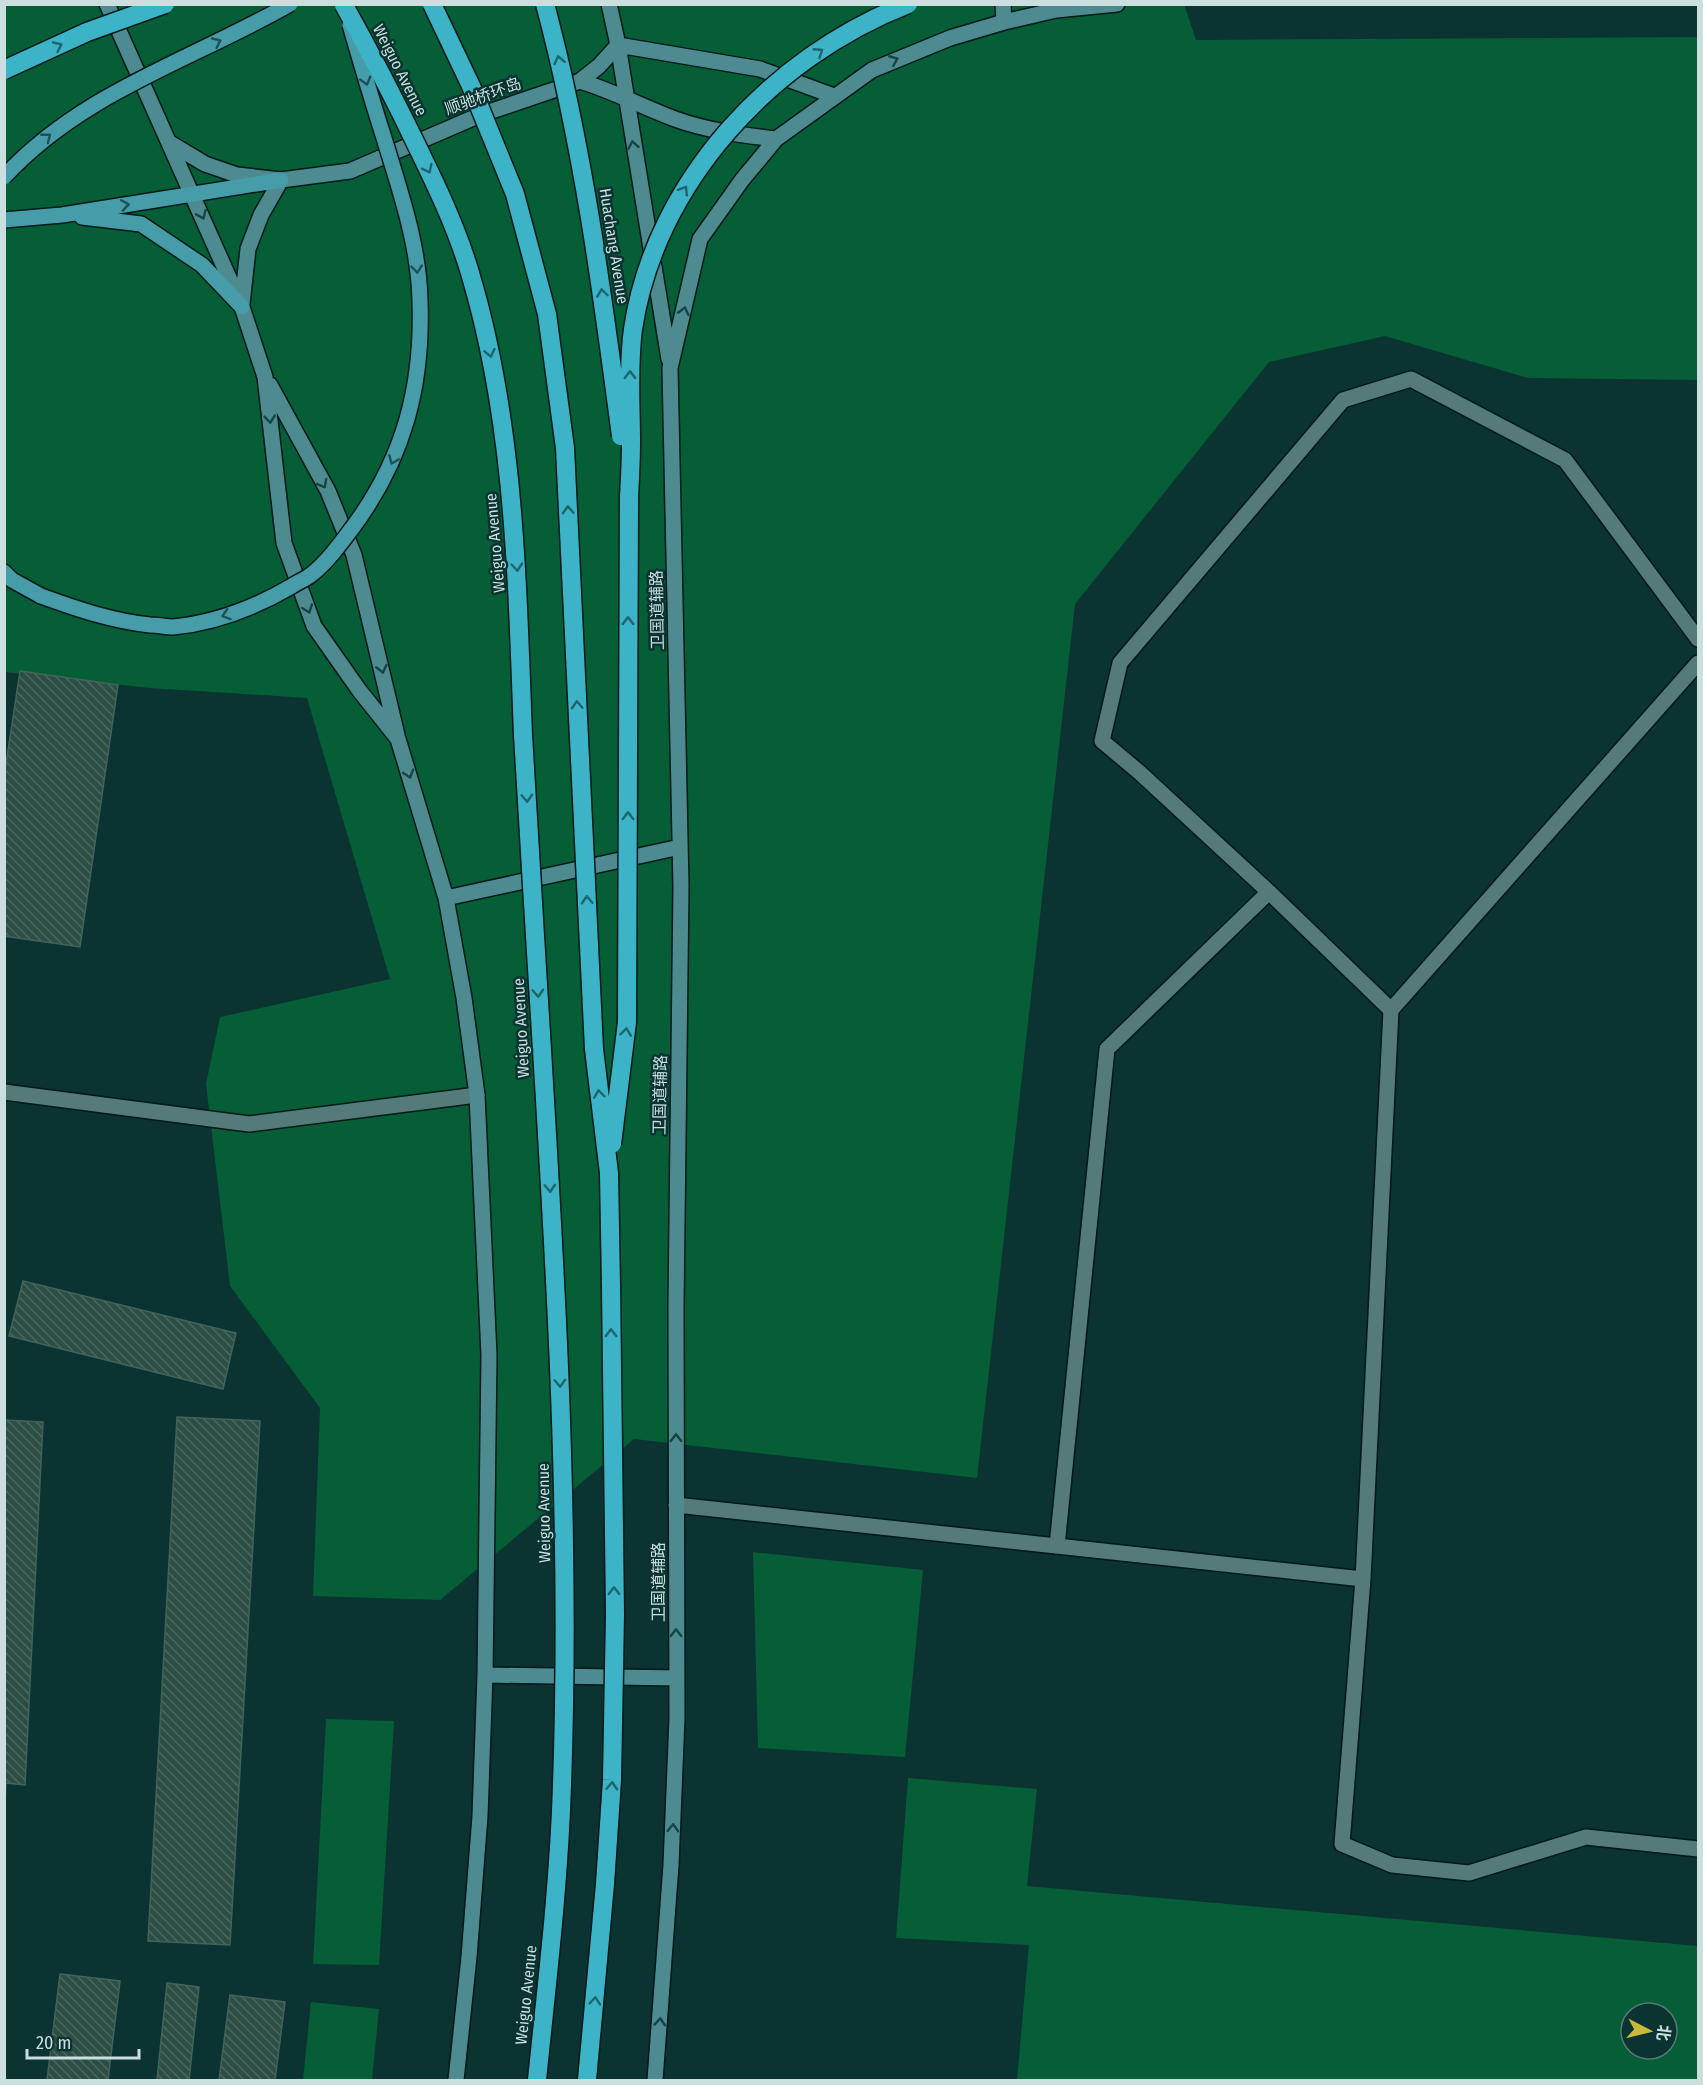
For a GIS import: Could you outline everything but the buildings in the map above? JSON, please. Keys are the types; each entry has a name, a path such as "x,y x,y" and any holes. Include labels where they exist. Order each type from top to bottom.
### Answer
{"highway":[{"path":"4,70 87,32 165,4"},
{"path":"432,4 471,86 515,194 547,314 566,448 594,1049 609,1173 615,1614 612,1780 587,2080"},
{"name":"Huachang Avenue","path":"545,4 557,47 591,216 629,497"},
{"path":"609,1173 627,1022 630,373 633,329 643,281 672,209 691,178 740,119 785,75 860,27 908,4"},
{"name":"Weiguo Avenue","path":"344,5 381,72 438,188 470,270 487,336 501,406 511,501 518,586 523,740 550,1197 565,1521 562,1787 552,1937 537,2080"}],"main road":[{"path":"107,4 242,307 265,377 328,491 354,555 398,739 446,898 464,998 477,1095 489,1355 485,1675 480,1816 469,1958 456,2080"},
{"path":"4,177 47,137 76,116 156,70 220,41 290,4"},
{"path":"609,4 618,45 670,368"},
{"path":"1003,4 1004,22"},
{"name":"卫国道辅路","path":"655,2080 671,1865 677,1678 675,1308 680,847 670,368 700,239 742,180 776,139 872,70 950,38 1056,10 1117,4"},
{"path":"4,572 12,580 41,596 82,611 124,622 172,627 218,618 263,603 311,575 341,543 369,505 392,463 408,419 418,365 420,300 415,250 404,201 344,5"},
{"path":"580,81 599,66 618,45"},
{"path":"618,45 760,69 834,96"},
{"path":"580,81 676,119 718,131 776,139"},
{"name":"顺驰桥环岛","path":"170,143 205,164 237,175 281,180 350,171 480,115 580,81"},
{"path":"4,220 62,215 281,180"},
{"path":"242,307 248,249 261,215 281,180"},
{"path":"62,215 141,224 202,265 242,307"},
{"path":"265,377 284,543 314,626 359,690 398,739"},
{"path":"446,898 680,847"},
{"path":"485,1675 677,1678"}],"street":[{"path":"1391,1010 1269,892 1139,772 1102,741 1120,663 1343,400 1411,379 1565,460 1698,639"},
{"path":"1698,663 1391,1010 1363,1579 1342,1844 1392,1865 1470,1873 1586,1838 1698,1849"},
{"path":"1057,1546 1107,1049 1269,892"},
{"path":"4,1092 249,1124 477,1095"},
{"path":"676,1505 1363,1579"}],"green space":[{"path":"1184,4 1196,40 1698,37 1698,380 1528,378 1385,336 1269,362 1075,604 977,1478 634,1439 440,1600 313,1596 320,1408 230,1286 206,1084 220,1017 390,979 307,698 150,688 5,672 5,5"},
{"path":"753,1552 923,1570 905,1757 758,1748"},
{"path":"326,1719 394,1721 379,1965 313,1964"},
{"path":"908,1778 1037,1789 1027,1886 1698,1946 1698,2080 1017,2080 1029,1945 896,1938"},
{"path":"311,2002 379,2009 372,2080 303,2080"}]}
